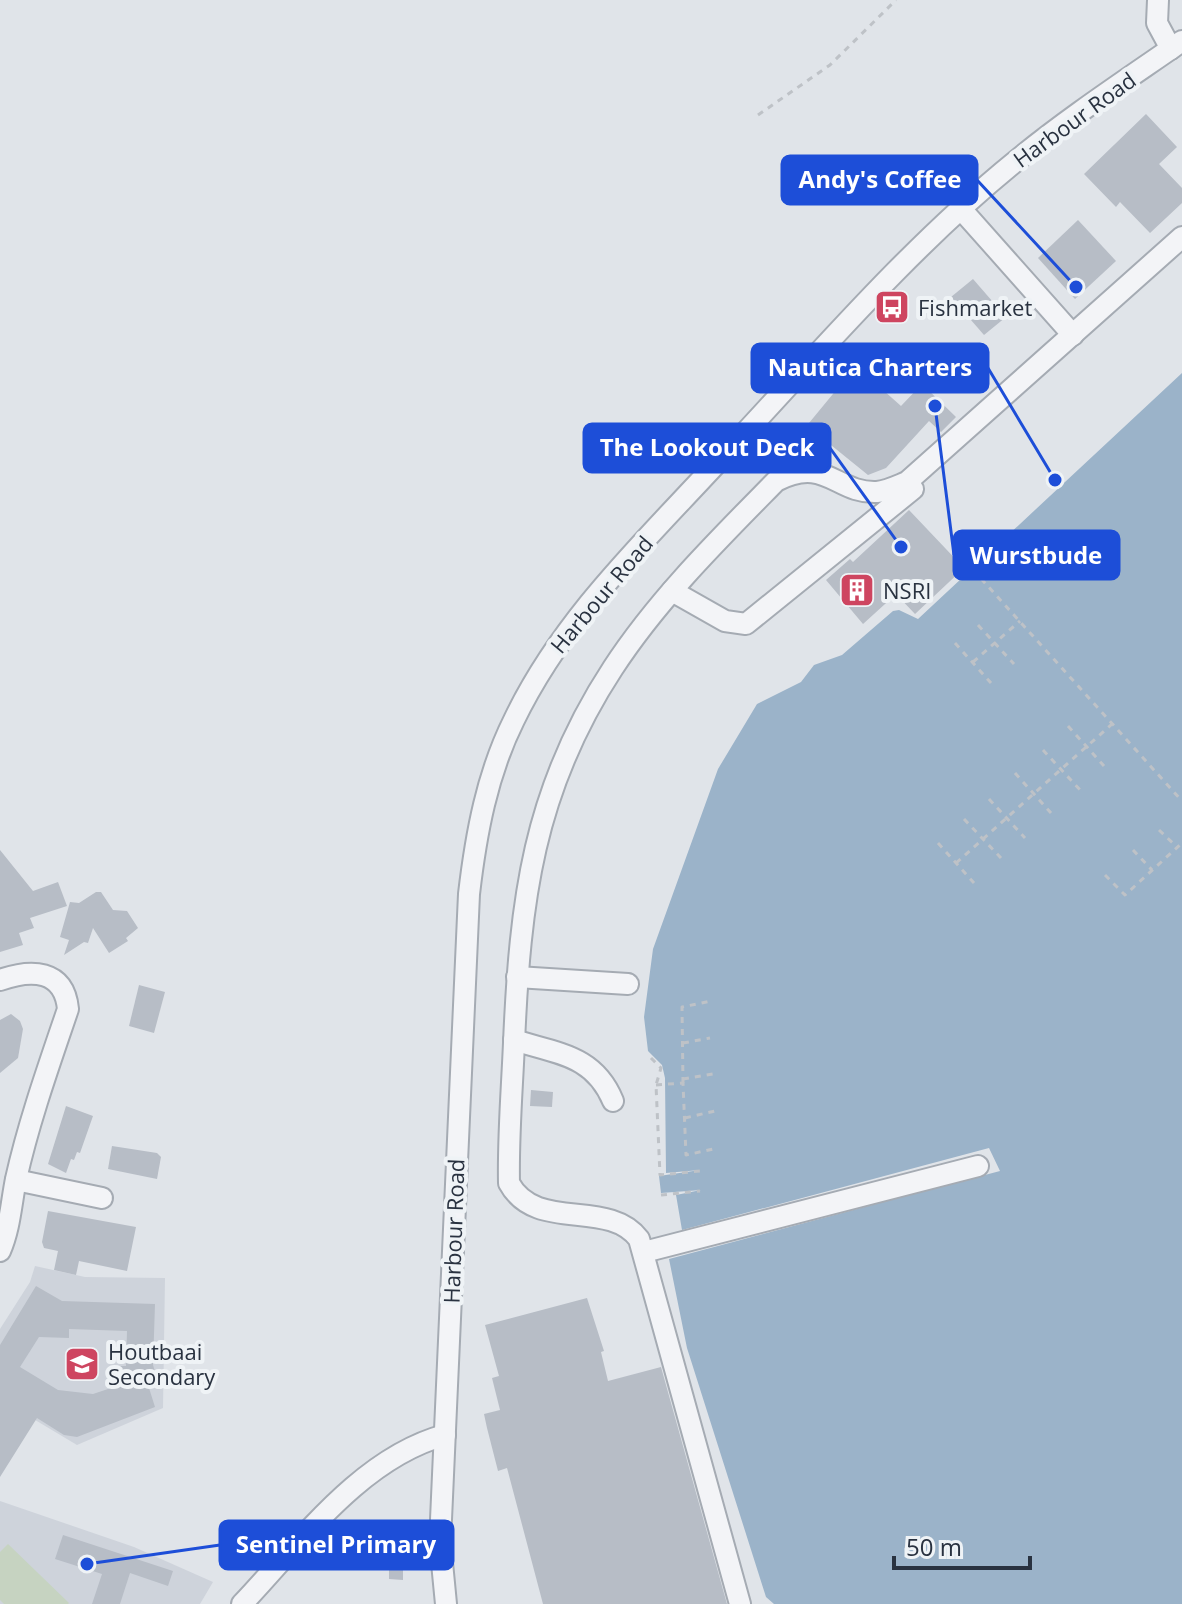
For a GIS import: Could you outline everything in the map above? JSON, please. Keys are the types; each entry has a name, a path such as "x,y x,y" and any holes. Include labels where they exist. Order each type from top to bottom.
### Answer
{"street":[{"path":"1158,0 1157,23 1177,45"},
{"name":"Harbour Road","path":"446,1604 440,1542 469,894 483,809 501,749 548,658 596,593 867,301 1015,161 1177,45"},
{"path":"961,209 1073,335"},
{"path":"740,1604 644,1252 631,1229 621,1222 532,1207 515,1194 509,1172 517,977 527,882 541,817 558,772 612,669 672,591 776,481 787,475 811,471 864,491 877,492 907,482 1182,237"},
{"path":"672,591 725,621 746,624 913,489"},
{"path":"0,980 36,972 55,978 66,994 68,1009 16,1180 7,1234 0,1251"},
{"path":"517,977 628,984"},
{"path":"514,1040 593,1068 604,1081 613,1101"},
{"path":"644,1252 978,1166"},
{"path":"16,1180 102,1198"},
{"path":"242,1604 359,1483 424,1441 445,1435"}],"path":[{"path":"758,115 830,65 896,0"},
{"path":"957,552 1182,801"},
{"path":"973,662 1020,621"},
{"path":"978,625 1014,664"},
{"path":"955,643 991,683"},
{"path":"956,863 1112,724"},
{"path":"1068,726 1104,766"},
{"path":"1043,750 1082,792"},
{"path":"1015,773 1051,813"},
{"path":"989,799 1025,838"},
{"path":"964,819 1001,858"},
{"path":"1159,830 1177,847"},
{"path":"938,843 974,883"},
{"path":"1105,875 1125,895 1182,843"},
{"path":"1133,850 1152,870"},
{"path":"711,1001 682,1007 686,1155 718,1148"},
{"path":"683,1043 710,1038"},
{"path":"651,1058 661,1068 656,1085 660,1175 700,1171"},
{"path":"656,1085 713,1074"},
{"path":"685,1118 715,1111"},
{"path":"661,1195 700,1191"}],"shaded area":[{"name":"Houtbaai Secondary","path":"35,1266 85,1277 165,1278 163,1408 77,1445 0,1399 0,1329 30,1282"},
{"path":"0,1501 134,1547 213,1582 200,1604 0,1604"}],"green space":[{"path":"8,1544 69,1603 4,1604 0,1600 0,1552"}],"water":[{"path":"1182,373 1182,1604 774,1604 766,1597 687,1348 669,1259 1000,1171 989,1148 682,1230 676,1195 701,1190 661,1193 659,1176 700,1170 666,1173 665,1078 662,1065 648,1051 644,1017 653,949 718,769 757,704 801,682 814,665 842,655 893,611 899,610 918,619"}],"building":[{"path":"1146,114 1177,147 1159,164 1182,188 1182,203 1150,233 1120,202 1116,207 1084,174"},
{"path":"1078,220 1116,261 1075,299 1038,258"},
{"path":"973,279 1006,317 984,335 951,297"},
{"path":"856,366 901,406 922,384 956,417 941,432 929,421 886,468 868,475 826,441 816,452 795,440"},
{"path":"909,510 964,568 915,614 896,594 863,624 826,580 850,559 853,562"},
{"path":"0,850 33,891 58,882 67,906 30,918 34,928 19,933 23,945 0,952"},
{"path":"101,892 113,910 127,911 138,928 126,938 128,941 109,953 93,928 88,943 84,942 64,955 69,940 60,937 70,902 79,903"},
{"path":"139,985 165,992 154,1033 129,1026"},
{"path":"11,1014 20,1021 23,1029 18,1058 0,1073 0,1020"},
{"path":"531,1090 553,1092 552,1107 530,1106"},
{"path":"66,1106 93,1116 80,1153 77,1152 74,1160 71,1159 66,1173 48,1164"},
{"path":"112,1146 157,1153 161,1157 157,1179 108,1169"},
{"path":"48,1211 136,1227 127,1271 79,1261 76,1275 54,1270 58,1251 44,1248 42,1242"},
{"path":"36,1286 62,1301 155,1304 153,1365 159,1385 149,1388 155,1407 77,1437 64,1435 37,1418 0,1477 0,1345","holes":["69,1329 127,1331 126,1366 118,1366 117,1386 93,1394 58,1390 20,1367 39,1337 69,1338"]},
{"path":"587,1298 604,1351 601,1352 608,1381 661,1367 727,1604 543,1604 507,1468 498,1471 484,1414 500,1410 492,1378 499,1376 485,1325"},
{"path":"63,1535 173,1571 168,1586 130,1573 120,1604 92,1604 102,1574 55,1559"},
{"path":"389,1553 403,1553 403,1580 389,1579"}],"place":[{"name":"Andy's Coffee","path":"1076,287"},
{"name":"Fishmarket","path":"892,307"},
{"name":"Wurstbude","path":"935,406"},
{"name":"Nautica Charters","path":"1055,480"},
{"name":"The Lookout Deck","path":"901,547"},
{"name":"NSRI","path":"857,590"},
{"name":"Houtbaai Secondary","path":"82,1364"},
{"name":"Sentinel Primary","path":"87,1564"}]}
